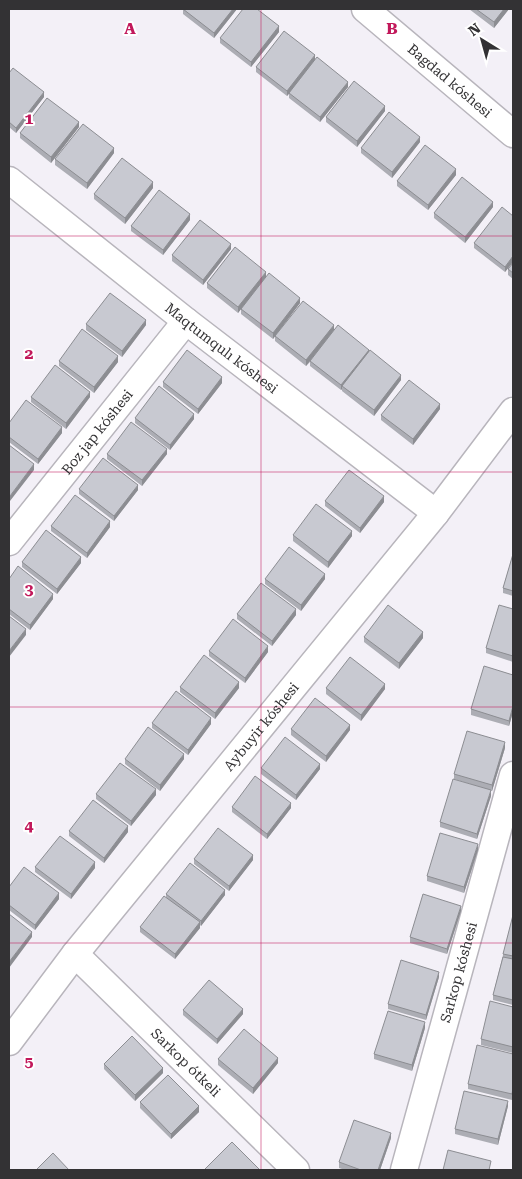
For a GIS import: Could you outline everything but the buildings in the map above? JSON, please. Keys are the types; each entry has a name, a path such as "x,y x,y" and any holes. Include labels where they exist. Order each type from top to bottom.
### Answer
{"street":[{"name":"Bagdad kóshesi","path":"365,9 513,134"},
{"name":"Maqtumqulı kóshesi","path":"9,180 186,321 436,514"},
{"name":"Boz jap kóshesi","path":"9,542 186,321"},
{"name":"Aybuyir kóshesi","path":"9,1042 75,954 436,514 513,411"},
{"name":"Sarkop kóshesi","path":"404,1170 513,775"},
{"name":"Sarkop ótkeli","path":"75,954 296,1170"}]}
